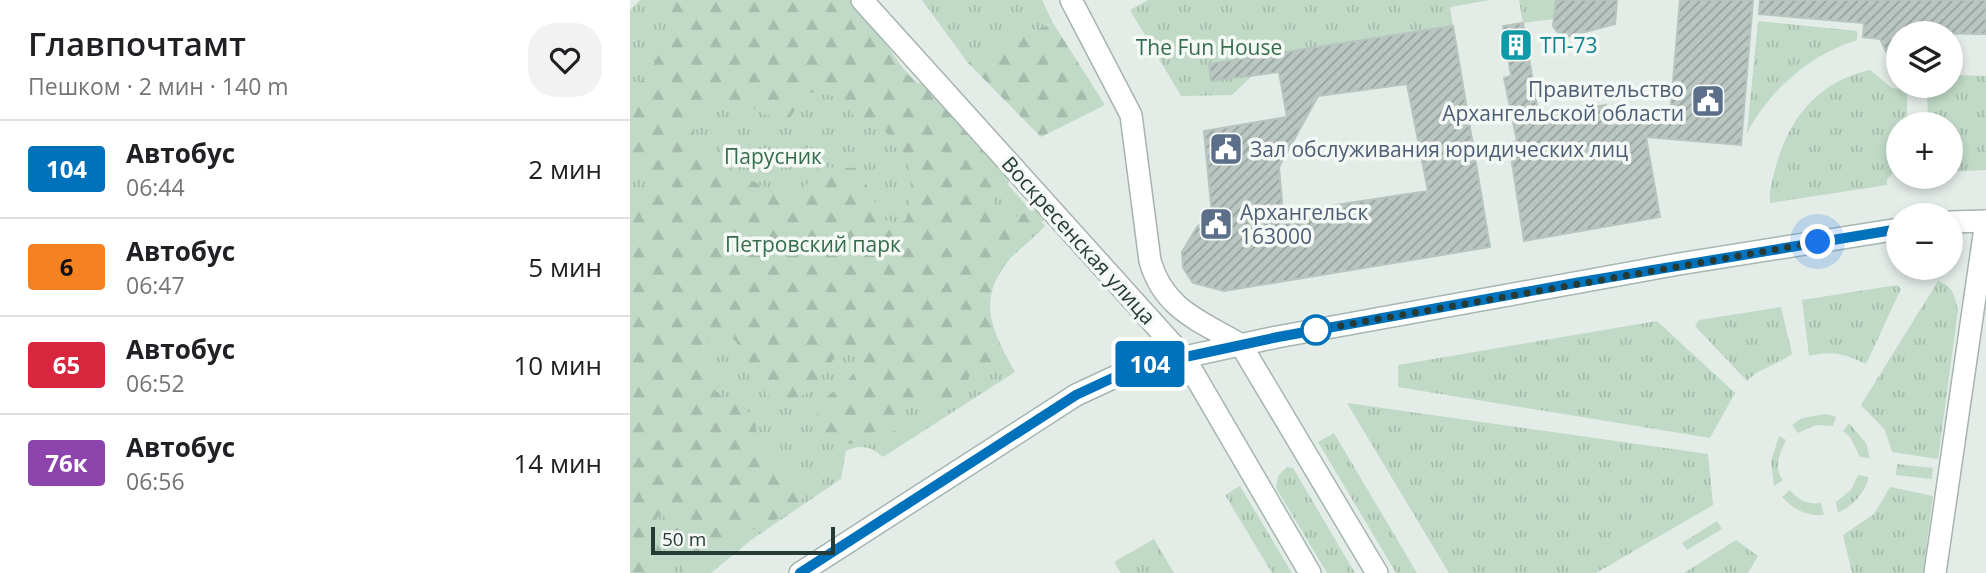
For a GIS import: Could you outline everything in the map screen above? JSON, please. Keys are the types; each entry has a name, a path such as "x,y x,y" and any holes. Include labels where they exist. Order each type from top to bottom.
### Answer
{"main road":[{"name":"Воскресенская улица","path":"862,0 1184,358 1310,573"},
{"name":"Воскресенская улица","path":"1071,0 1131,115 1150,261 1156,283 1176,306 1241,345 1377,573"},
{"path":"1935,573 1986,221 1963,222"},
{"path":"800,573 1076,395 1134,368 1241,345 1679,264 1886,231"}],"green space":[{"name":"Петровский парк","path":"640,0 842,0 1045,226 1001,269 993,282 990,295 996,334 1015,372 883,457 866,447 846,451 841,479 751,540 711,573 630,573 630,10"},
{"name":"Петровский парк","path":"668,0 855,0 907,74 918,83 932,83 1011,180 1006,185 995,185 992,188 994,204 1014,217 1035,210 1045,219 1015,252 995,282 991,297 991,315 996,335 1007,358 992,373 980,371 969,376 963,398 956,403 945,407 935,405 918,395 897,407 902,421 901,429 881,435 872,445 826,442 816,433 821,403 851,377 861,362 857,353 851,349 836,356 810,392 781,405 771,399 763,388 733,338 723,332 712,332 705,356 707,375 711,383 721,396 742,407 753,417 759,455 787,469 805,488 804,497 786,515 752,530 702,573 682,573 680,552 663,513 659,514 654,524 664,573 630,573 630,202 650,177 649,170 642,169 630,181 630,84 643,80 653,68 664,37","holes":["815,92 844,101 854,117 875,124 897,144 904,154 911,178 906,220 899,223 884,220 858,168 819,167 802,189 787,193 758,184 742,175 713,155 694,137 695,118 705,107 750,107 786,124 805,94"]},
{"path":"922,0 1042,0 1053,23 989,50 968,63"},
{"name":"The Fun House","path":"1148,0 1490,0 1450,7 1453,26 1275,54 1232,95 1181,96 1130,10"},
{"path":"1519,0 1555,0 1554,19 1523,23"},
{"path":"1758,21 1857,31 1857,40 1823,55 1793,76 1767,102 1747,133"},
{"path":"1053,23 1105,105 1041,137 968,63 989,50"},
{"path":"1870,70 1886,83 1886,98 1907,98 1907,112 1886,112 1886,185 1770,203 1776,166 1798,117 1821,93 1852,75"},
{"path":"1963,75 1986,76 1986,170 1963,171 1963,112 1928,112 1927,98 1963,98"},
{"path":"1938,281 1950,289 1958,310 1938,459 1892,452 1885,430 1861,405"},
{"path":"1897,285 1901,289 1866,364 1838,354 1809,356 1802,300"},
{"path":"1781,307 1792,354 1747,381 1695,326 1699,320"},
{"path":"1657,321 1735,393 1710,438 1398,387 1398,365"},
{"path":"1347,403 1708,454 1713,505 1596,573 1449,573"},
{"path":"1826,414 1836,417 1833,426 1816,425 1798,433 1792,425 1802,418"},
{"path":"1849,423 1866,443 1870,458 1860,457 1850,437 1843,431"},
{"path":"1334,433 1417,573 1396,573 1318,442"},
{"path":"1779,436 1786,440 1778,465 1783,480 1774,486 1771,461"},
{"path":"1897,464 1933,468 1932,479 1896,475"},
{"path":"1287,467 1293,468 1355,573 1327,573 1276,488 1278,476"},
{"path":"1858,475 1869,477 1864,489 1854,503 1838,513 1836,502 1851,490"},
{"path":"1240,486 1292,573 1272,573 1225,495"},
{"path":"1890,487 1933,496 1923,573 1852,573 1843,535 1874,514"},
{"path":"1790,490 1804,501 1821,503 1824,515 1806,513 1791,505 1782,497"},
{"path":"1717,521 1722,529 1687,550 1682,543"},
{"path":"1154,539 1174,573 1121,573 1114,562"},
{"path":"1736,540 1758,556 1748,573 1684,573"}],"building":[{"path":"1556,0 1617,0 1615,24 1562,38 1553,26"},
{"path":"1680,0 1753,0 1741,145 1646,137 1660,217 1524,241 1509,143 1517,141 1504,78 1511,76 1503,26 1523,23 1539,117 1606,105 1609,126 1670,115"},
{"path":"1760,0 1986,0 1986,34 1963,34 1963,21 1886,21 1886,51 1880,39 1863,37 1864,23 1759,14"},
{"path":"1453,26 1490,247 1224,291 1193,283 1183,268 1182,252 1197,227 1212,215 1204,131 1287,117 1279,72 1211,81 1209,64","holes":["1407,84 1428,191 1283,213 1279,167 1318,96"]}],"bus line":[{"name":"104","path":"800,573 1076,395 1134,368 1278,337 1679,264 1886,231"}],"place":[{"name":"ТП-73","path":"1516,45"},
{"name":"Правительство Архангельской области","path":"1708,101"},
{"name":"Зал обслуживания юридических лиц","path":"1226,149"},
{"name":"Архангельск 163000","path":"1216,224"}],"route":[{"path":"1316,330 1679,264 1818,242"}],"park label":[{"name":"Парусник","path":"773,156"}]}
